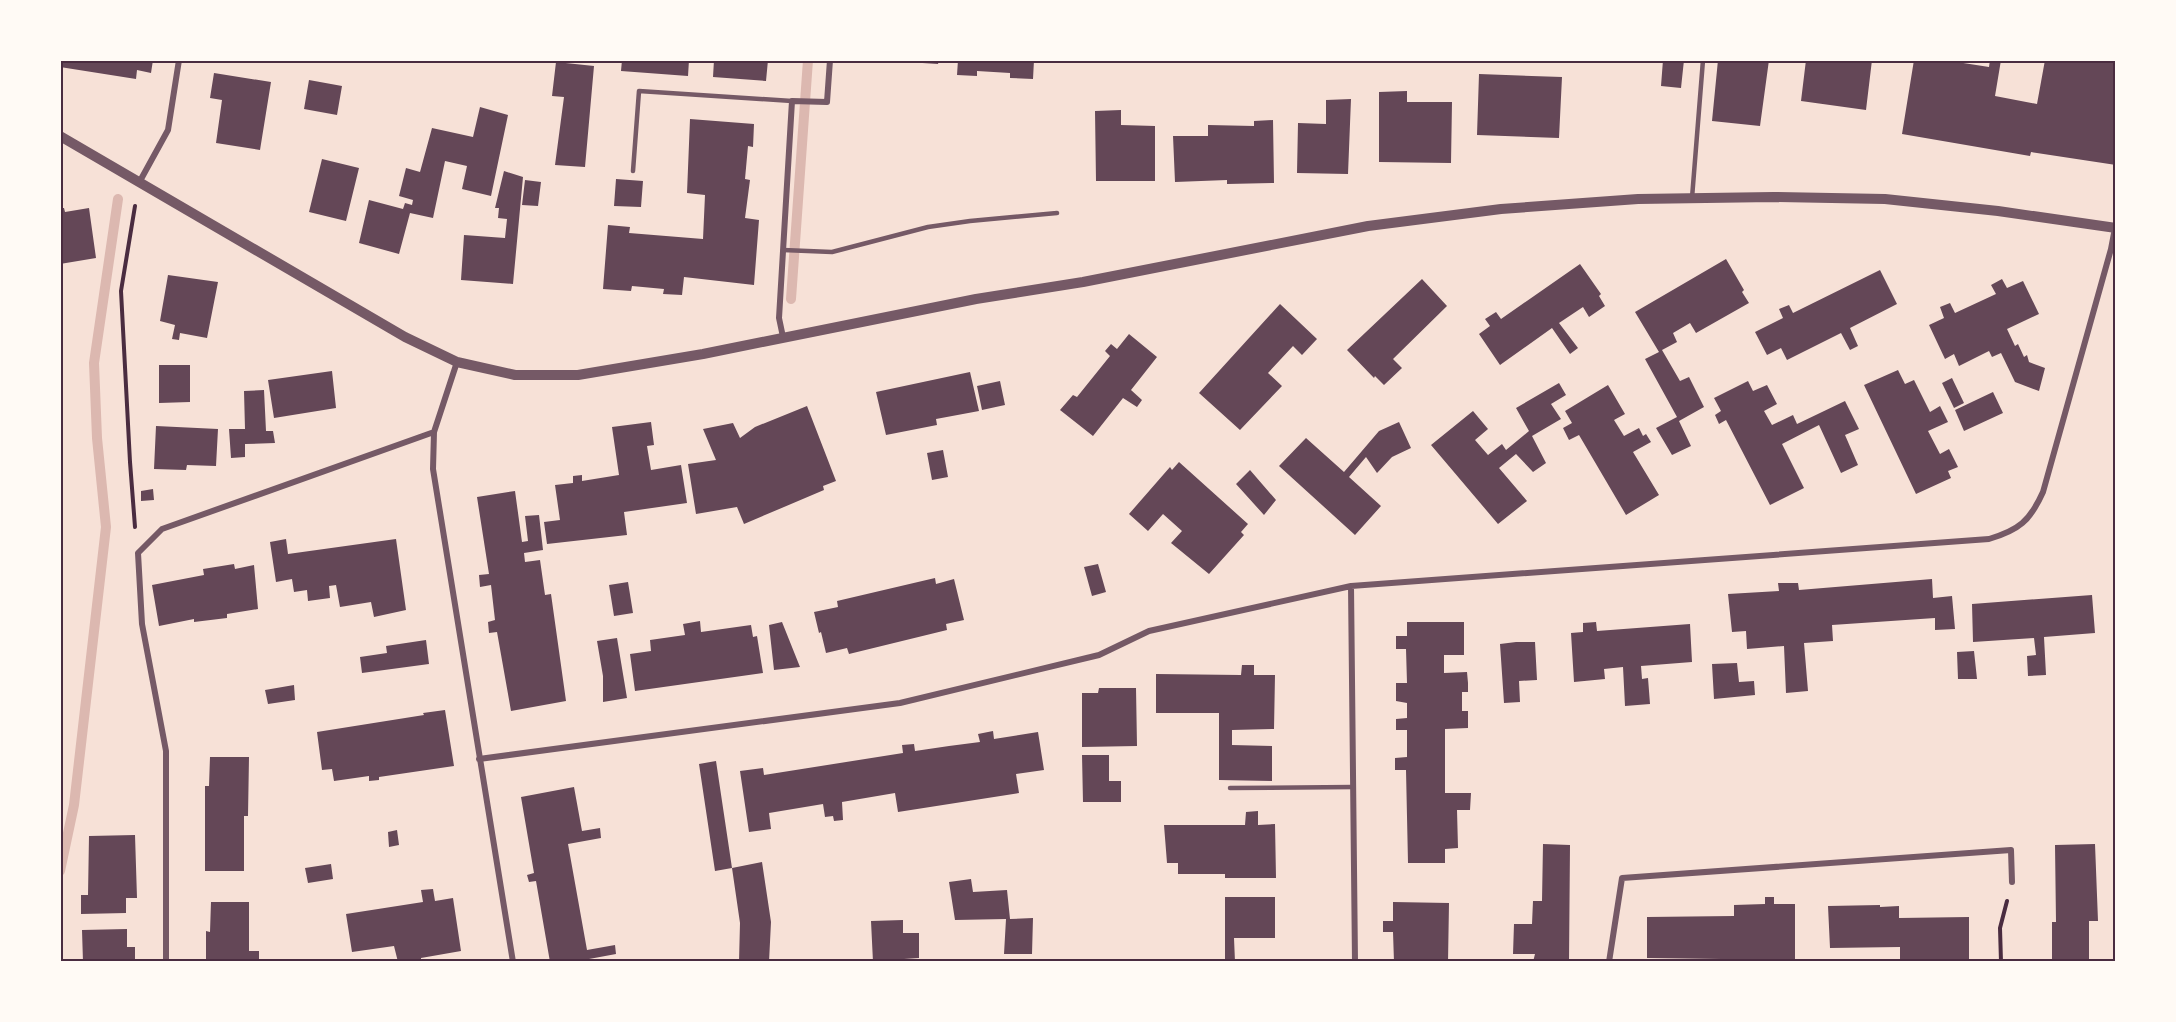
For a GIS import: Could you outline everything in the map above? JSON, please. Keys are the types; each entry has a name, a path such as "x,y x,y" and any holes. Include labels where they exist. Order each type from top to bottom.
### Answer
{"street":[{"path":"140,181 168,130 179,60"},
{"path":"783,337 779,318 792,100 827,102 830,60"},
{"path":"60,136 405,337 457,362 515,375 578,375 703,354 976,299 1083,282 1368,226 1501,209 1638,199 1773,197 1885,199 1998,211 2115,228 2043,492 2035,509 2024,523 2008,534 1989,539 1352,586 1149,631 1099,655 900,703 479,759"},
{"path":"457,362 434,432 434,469 513,962"},
{"path":"166,962 166,751 142,624 138,553 162,529 434,432"},
{"path":"1352,586 1355,962"},
{"path":"1609,962 1622,878 2011,850 2012,882"}],"lane":[{"path":"1692,198 1703,60"},
{"path":"633,171 639,92 792,100"},
{"path":"783,250 832,252 928,227 1057,213"},
{"path":"1230,789 1353,787"}],"path":[{"path":"138,553 130,462 121,291 140,181"},
{"path":"2001,962 2001,928 2012,882"}],"building":[{"path":"60,60 153,60 151,73 137,70 136,79 60,67"},
{"path":"622,60 689,60 688,76 621,71"},
{"path":"714,60 768,60 766,81 713,77"},
{"path":"907,60 939,60 938,64 907,62"},
{"path":"958,60 1034,60 1033,79 1010,78 1010,73 977,71 977,76 957,75"},
{"path":"1663,60 1684,60 1681,88 1661,86"},
{"path":"1718,60 1769,60 1760,126 1712,121"},
{"path":"1806,60 1872,60 1866,110 1801,101"},
{"path":"1914,60 1944,60 1989,67 1990,60 2001,60 1995,96 2037,104 2045,60 2116,60 2116,165 2031,152 2030,156 1902,134"},
{"path":"556,62 594,66 585,167 555,165 564,97 552,96"},
{"path":"214,73 271,82 260,150 216,143 222,100 210,98"},
{"path":"1479,74 1562,77 1559,138 1477,135"},
{"path":"309,80 342,86 337,115 304,109"},
{"path":"1407,91 1407,102 1452,102 1451,163 1379,162 1379,92"},
{"path":"1351,99 1348,174 1297,173 1298,123 1326,124 1326,100"},
{"path":"480,107 508,115 491,196 462,189 467,166 445,161 433,218 410,213 399,254 359,243 369,200 403,209 405,203 412,205 413,200 399,196 406,168 420,172 432,128 473,137"},
{"path":"1121,110 1121,125 1155,126 1155,181 1096,181 1095,111"},
{"path":"690,119 754,124 753,147 748,146 745,179 750,180 745,218 759,220 754,285 684,277 682,295 663,294 664,289 632,286 631,291 603,289 608,225 630,227 629,233 703,239 705,195 687,193"},
{"path":"1273,120 1274,183 1227,184 1227,180 1175,182 1173,136 1208,136 1208,125 1254,126 1254,121"},
{"path":"322,159 359,168 346,221 309,212"},
{"path":"504,171 523,177 513,284 461,280 464,235 505,238 507,219 498,218 499,208 495,208"},
{"path":"616,179 643,181 641,207 614,206"},
{"path":"525,180 541,182 538,206 522,205"},
{"path":"60,208 64,208 65,212 89,208 96,258 60,264"},
{"path":"1726,259 1749,303 1696,333 1690,323 1673,333 1677,342 1662,350 1680,381 1689,377 1704,407 1679,421 1691,446 1672,455 1656,428 1677,417 1645,359 1659,352 1635,312"},
{"path":"1580,264 1601,294 1599,296 1605,306 1589,317 1583,307 1559,323 1578,348 1570,354 1552,328 1500,365 1479,334 1490,326 1485,319 1496,312 1501,319"},
{"path":"1880,270 1897,304 1850,328 1858,346 1850,350 1841,333 1787,360 1781,348 1767,355 1755,332 1783,318 1779,309 1789,305 1793,313"},
{"path":"168,275 218,282 207,338 180,333 179,340 172,339 175,325 160,321"},
{"path":"1422,279 1447,306 1393,359 1402,368 1384,385 1347,350"},
{"path":"2002,279 2007,288 2023,281 2039,314 2007,329 2015,346 2018,344 2024,357 2027,355 2029,362 2045,368 2039,391 2015,382 2001,353 1992,357 1989,351 1959,366 1954,354 1945,359 1929,325 1944,318 1940,307 1950,303 1955,313 1996,294 1991,285"},
{"path":"1280,304 1317,339 1302,355 1293,346 1268,373 1282,386 1240,430 1199,393"},
{"path":"1129,334 1157,357 1131,390 1142,400 1137,407 1123,398 1093,436 1060,410 1073,395 1077,397 1110,356 1105,351 1111,344 1117,349"},
{"path":"159,365 190,365 190,402 159,403"},
{"path":"1898,370 1905,384 1914,380 1930,412 1940,406 1948,422 1928,431 1940,454 1949,449 1958,467 1948,471 1951,478 1916,494 1864,385"},
{"path":"332,371 336,408 274,418 268,380"},
{"path":"970,372 979,411 936,419 937,425 886,435 876,392"},
{"path":"1952,378 1964,403 1954,408 1942,383"},
{"path":"1000,381 1005,405 982,410 977,386"},
{"path":"1748,381 1753,391 1767,385 1777,404 1764,411 1772,425 1793,415 1797,424 1845,401 1859,429 1845,435 1858,465 1841,473 1819,425 1782,444 1804,488 1770,505 1726,420 1719,424 1715,415 1721,411 1714,398"},
{"path":"1559,383 1566,395 1551,404 1561,419 1532,436 1546,463 1533,472 1516,454 1499,468 1527,501 1498,524 1431,445 1473,411 1488,429 1475,440 1488,455 1502,444 1506,450 1529,431 1516,408"},
{"path":"1608,385 1625,414 1614,420 1624,436 1639,428 1643,436 1646,434 1651,442 1633,452 1659,495 1626,515 1579,435 1569,440 1563,428 1572,423 1565,411"},
{"path":"264,390 266,431 273,431 275,443 245,444 245,457 231,458 229,429 245,429 244,391"},
{"path":"1993,392 2003,413 1964,431 1955,410"},
{"path":"807,406 836,481 823,486 824,490 744,524 737,507 696,514 688,464 716,460 703,429 733,423 740,438 755,427"},
{"path":"651,422 654,445 647,446 651,470 681,465 687,503 624,512 627,535 547,544 544,522 560,520 555,485 573,483 573,476 582,475 582,481 619,475 612,427"},
{"path":"1399,422 1411,448 1392,457 1377,473 1366,457 1349,477 1381,506 1355,535 1279,466 1306,438 1344,472 1379,431"},
{"path":"156,426 218,429 216,466 187,465 186,470 154,469"},
{"path":"943,450 948,477 932,480 927,453"},
{"path":"1179,462 1248,524 1241,532 1244,535 1209,574 1171,543 1182,531 1163,514 1148,531 1129,514 1170,467 1172,470"},
{"path":"1250,470 1276,500 1264,515 1236,484"},
{"path":"153,489 154,500 141,501 141,491"},
{"path":"515,491 522,542 528,541 525,516 539,515 543,550 524,553 525,562 540,560 545,595 551,594 566,701 511,711 497,632 489,633 488,622 495,620 491,585 480,587 479,575 489,574 477,497"},
{"path":"286,539 288,554 396,539 406,610 374,617 371,602 340,607 336,585 329,586 330,598 308,601 307,590 294,592 292,579 276,582 270,542"},
{"path":"234,564 235,569 254,565 258,609 227,614 227,618 194,622 194,619 159,626 152,585 204,575 203,569"},
{"path":"1098,564 1106,592 1092,596 1084,567"},
{"path":"935,578 936,584 954,579 964,620 946,624 947,630 849,654 847,648 826,653 814,612 838,607 837,601"},
{"path":"1932,579 1933,598 1952,596 1955,629 1935,630 1935,618 1832,625 1833,641 1804,643 1808,691 1786,693 1784,646 1747,649 1746,631 1732,632 1728,594 1779,591 1778,583 1798,583 1799,590"},
{"path":"628,582 633,613 614,616 609,585"},
{"path":"2092,595 2095,633 2044,637 2046,675 2028,676 2027,656 2036,655 2034,638 1973,642 1972,604"},
{"path":"700,621 701,632 751,625 753,637 757,636 763,673 635,691 630,654 651,651 650,640 685,635 683,624"},
{"path":"782,622 800,667 774,670 769,625"},
{"path":"1407,622 1464,622 1464,655 1444,655 1444,673 1467,672 1468,683 1468,692 1462,692 1462,711 1468,711 1468,728 1445,729 1445,793 1471,793 1470,810 1457,810 1458,848 1445,849 1445,863 1408,863 1406,770 1395,770 1395,758 1407,757 1407,730 1396,730 1396,719 1407,718 1407,703 1396,701 1396,683 1407,683 1406,649 1396,649 1396,636 1407,636"},
{"path":"1596,622 1597,631 1690,624 1692,662 1641,666 1642,679 1648,678 1650,704 1625,706 1623,667 1604,669 1605,679 1574,682 1571,633 1583,632 1583,623"},
{"path":"617,638 627,698 603,702 603,676 597,641"},
{"path":"426,640 429,664 362,673 360,657 387,653 386,646"},
{"path":"1535,642 1537,680 1519,681 1520,702 1504,703 1500,644"},
{"path":"1974,651 1977,679 1958,679 1957,652"},
{"path":"1737,663 1739,682 1754,681 1755,695 1714,699 1712,664"},
{"path":"1242,665 1254,665 1254,675 1275,675 1274,729 1232,730 1232,745 1272,746 1272,781 1219,780 1219,713 1156,713 1156,674 1241,675"},
{"path":"294,685 295,700 268,704 265,690"},
{"path":"1099,688 1136,688 1137,746 1082,747 1082,693 1098,693"},
{"path":"445,710 454,766 379,777 379,780 369,781 369,776 334,781 332,769 322,770 317,732"},
{"path":"993,731 994,739 1038,732 1044,770 1016,774 1019,793 898,812 895,793 842,802 843,820 834,821 833,816 825,817 823,804 769,813 771,829 749,832 740,771 763,768 764,775 903,753 902,745 914,744 915,751 980,742 978,734"},
{"path":"1082,755 1109,755 1109,781 1121,781 1121,802 1083,802"},
{"path":"210,757 249,757 248,816 244,816 244,871 205,871 205,786 209,786"},
{"path":"716,761 732,868 715,871 699,764"},
{"path":"574,787 582,831 600,828 601,838 568,844 587,950 615,945 616,954 589,959 589,962 550,962 536,881 529,882 527,875 534,873 521,797"},
{"path":"1258,811 1258,825 1275,824 1276,878 1225,878 1225,874 1178,874 1178,863 1167,863 1164,825 1245,825 1246,812"},
{"path":"397,830 399,845 389,847 388,832"},
{"path":"135,835 137,898 126,898 126,913 81,914 81,895 88,895 89,836"},
{"path":"1543,844 1570,845 1569,962 1533,962 1535,954 1513,954 1514,924 1532,924 1533,901 1542,901"},
{"path":"2095,844 2098,921 2089,921 2089,962 2052,962 2052,922 2056,922 2055,845"},
{"path":"762,862 771,922 769,962 739,962 740,923 732,868"},
{"path":"331,864 333,879 308,883 305,868"},
{"path":"971,879 973,892 1007,890 1010,919 1033,918 1032,954 1004,954 1006,919 955,920 949,882"},
{"path":"433,889 435,901 453,898 461,951 421,958 421,962 398,962 394,946 352,952 346,914 423,902 421,890"},
{"path":"1225,897 1275,897 1275,938 1234,938 1235,962 1225,962"},
{"path":"1765,897 1774,897 1774,904 1795,904 1795,960 1721,962 1721,959 1647,958 1647,917 1734,916 1734,905 1765,904"},
{"path":"211,902 249,902 249,951 259,951 259,962 206,962 206,931 210,932"},
{"path":"1393,902 1449,903 1448,962 1394,962 1393,932 1383,932 1383,921 1393,921"},
{"path":"1880,905 1880,907 1899,906 1899,918 1969,917 1969,959 1900,962 1900,947 1830,948 1828,906"},
{"path":"903,920 903,933 919,933 919,958 904,959 904,962 873,962 871,921"},
{"path":"127,929 127,947 135,947 135,962 83,962 82,930"}],"waterway":[{"path":"791,299 808,60"},
{"path":"60,871 74,805 106,527 97,438 94,363 118,199"}]}
